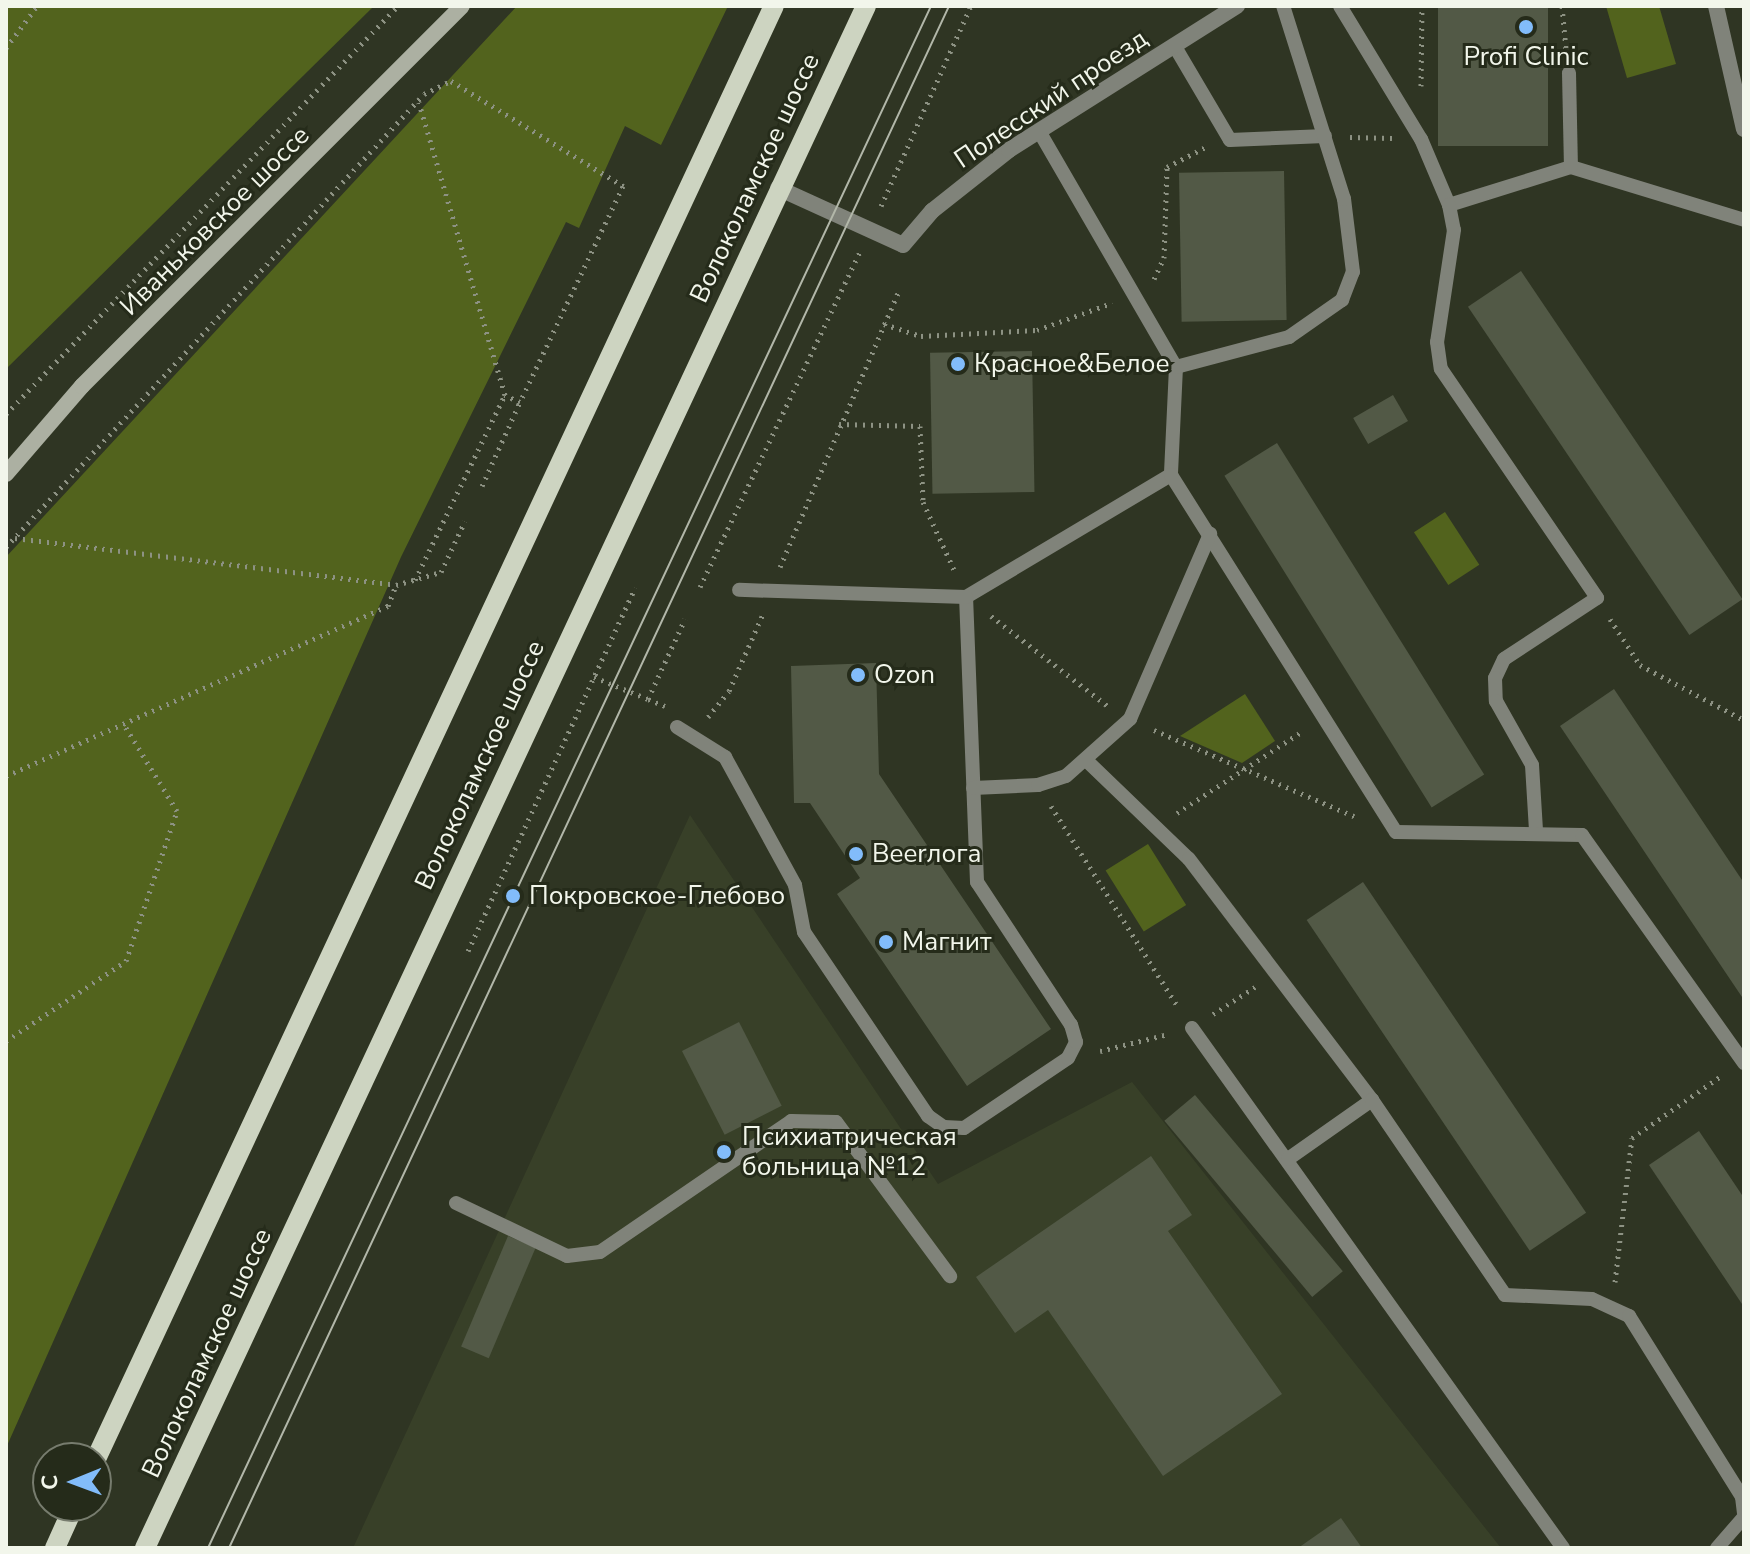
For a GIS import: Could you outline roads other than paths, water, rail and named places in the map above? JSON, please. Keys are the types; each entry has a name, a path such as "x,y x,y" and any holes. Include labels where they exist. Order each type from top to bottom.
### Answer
{"main road":[{"path":"104,1442 774,6"},
{"name":"Волоколамское шоссе","path":"145,1548 778,188 866,6"},
{"path":"55,1548 67,1522"}],"street":[{"name":"Иваньковское шоссе","path":"6,474 82,386 462,6"},
{"name":"Полесский проезд","path":"778,188 903,245 932,211 1039,131 1237,6"},
{"path":"1716,6 1744,129"}],"lane":[{"path":"1176,367 1289,337 1342,300 1353,272 1344,199 1283,6"},
{"path":"1340,6 1421,139 1449,205 1454,230 1437,342 1441,369 1597,598 1504,659 1495,678 1496,701 1532,765 1536,831"},
{"path":"1174,45 1230,140 1325,136"},
{"path":"1569,73 1571,167"},
{"path":"1039,131 1176,367 1171,475 1396,832 1536,831 1582,835 1598,848 1743,1062"},
{"path":"1449,205 1571,167 1744,220"},
{"path":"739,590 966,597 1171,475"},
{"path":"973,788 1038,785 1087,761 1130,719 1210,534"},
{"path":"677,727 725,757 795,885 804,932 928,1116 944,1127 964,1128 1068,1058 1076,1042 977,882 966,597"},
{"path":"1087,761 1156,827 1289,982 1505,1295 1613,1303 1629,1316 1734,1484 1744,1515 1717,1548"},
{"path":"1192,1028 1563,1548"},
{"path":"1288,1159 1372,1100"},
{"path":"456,1203 567,1256 600,1252 791,1121 836,1122 950,1276"}],"tram line":[{"path":"208,1548 931,6"},
{"path":"229,1548 949,6"}],"place":[{"name":"Profi Clinic","path":"1526,27"},
{"name":"Красное&Белое","path":"958,364"},
{"name":"Ozon","path":"858,675"},
{"name":"Beerлога","path":"856,854"},
{"name":"Покровское-Глебово","path":"513,896"},
{"name":"Магнит","path":"886,942"},
{"name":"Психиатрическая больница №12","path":"724,1152"}]}
